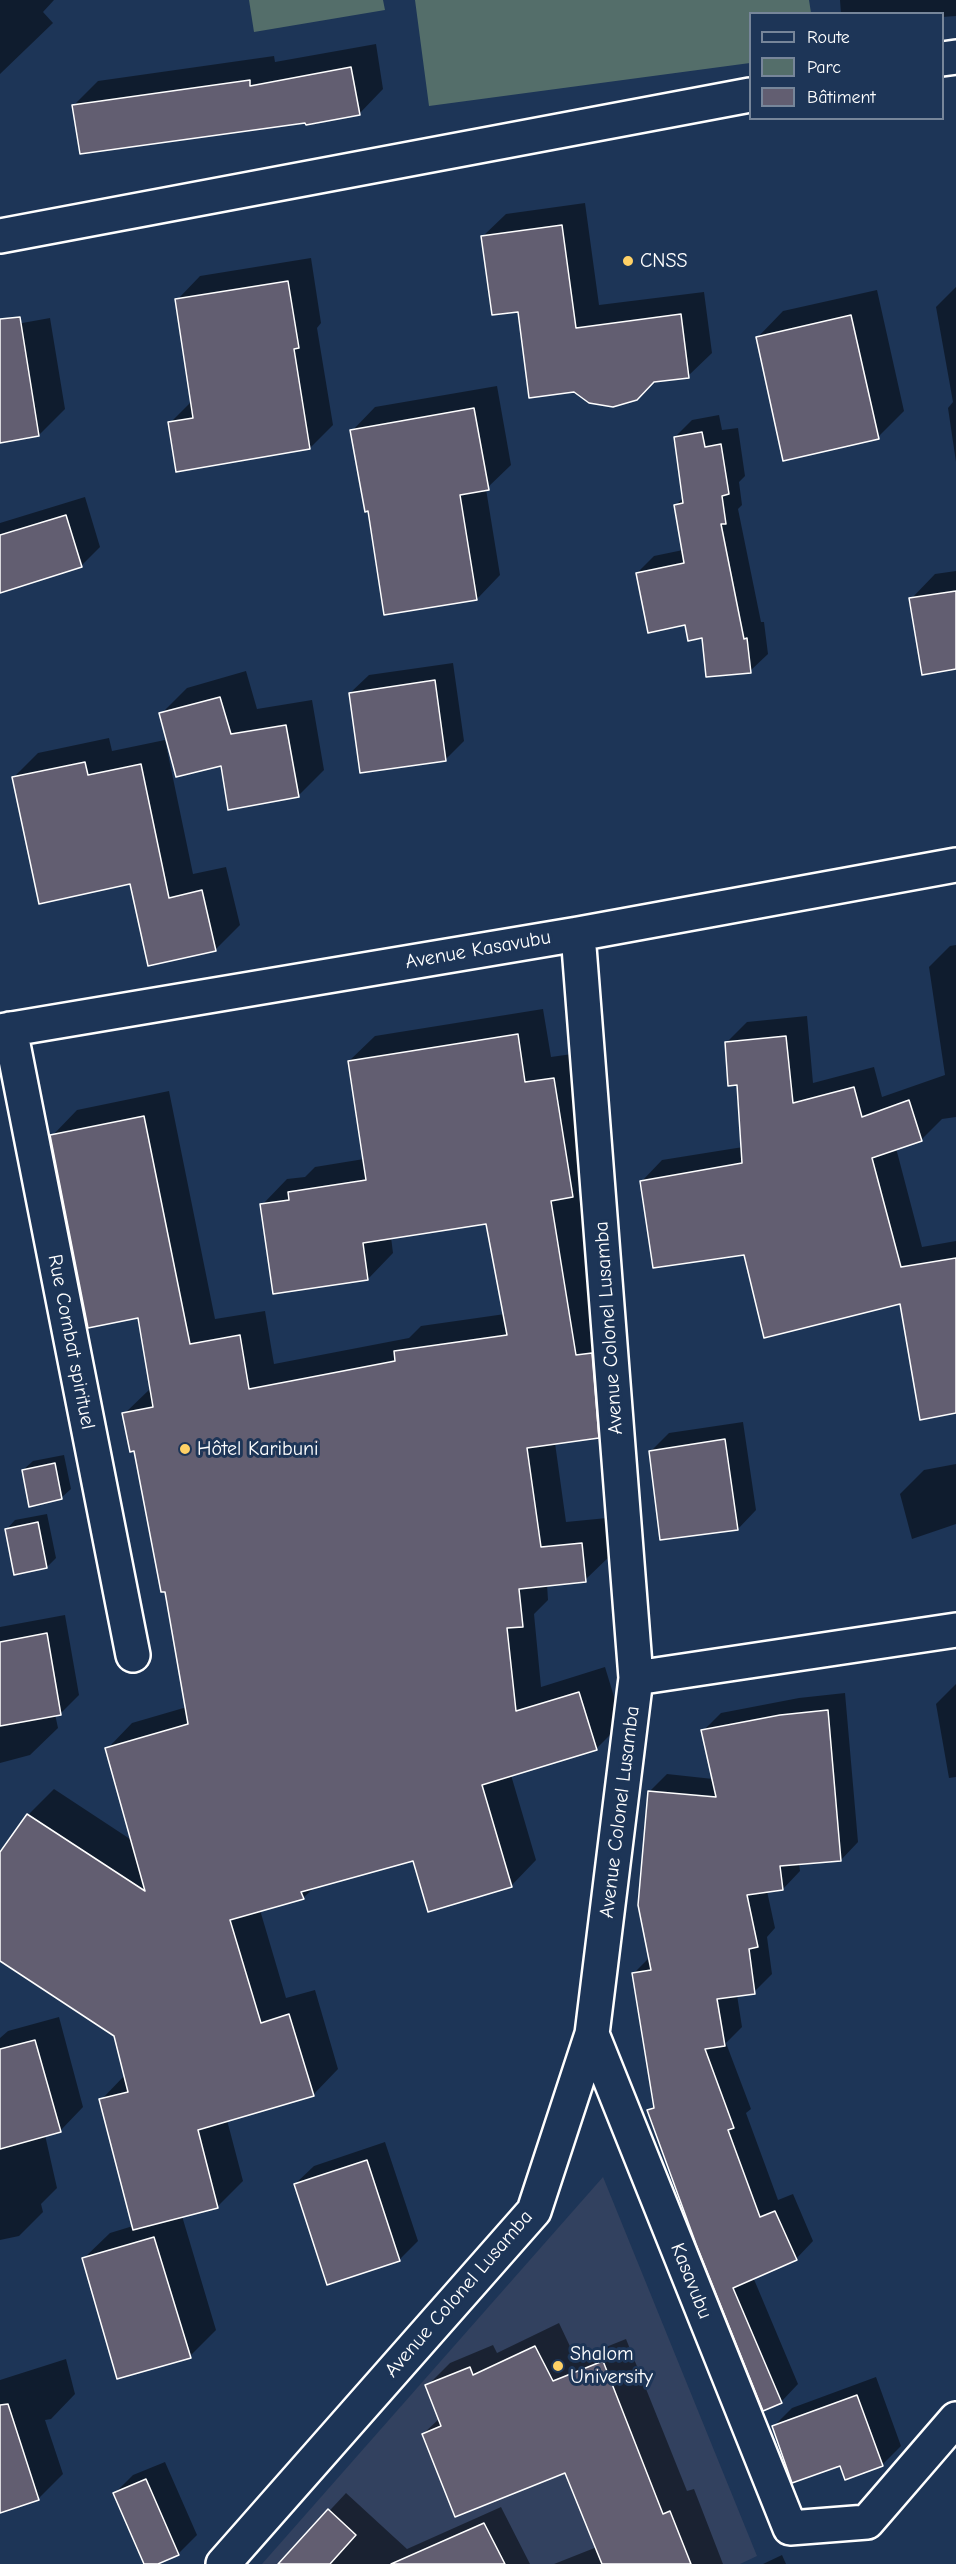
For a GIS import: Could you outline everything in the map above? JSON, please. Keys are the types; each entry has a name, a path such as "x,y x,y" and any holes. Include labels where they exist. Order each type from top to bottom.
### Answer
{"street":[{"path":"0,236 749,95"},
{"name":"Avenue Kasavubu","path":"5,1030 578,934 956,865"},
{"name":"Avenue Colonel Lusamba","path":"223,2564 534,2211 592,2034 636,1678 578,934"},
{"name":"Rue Combat spirituel","path":"5,1030 133,1655"},
{"path":"636,1678 956,1630"},
{"name":"Kasavubu","path":"592,2034 790,2528 867,2522 956,2419"}],"shaded area":[{"name":"Shalom University","path":"603,2177 757,2556 740,2564 262,2564"}],"green space":[{"path":"249,0 383,0 385,10 254,32"},
{"path":"415,0 809,0 811,12 749,12 749,63 429,106"}],"building":[{"path":"351,67 360,115 306,125 305,123 80,154 72,105 250,80 250,86"},
{"path":"562,225 576,328 681,314 689,378 654,382 637,400 613,407 589,403 574,392 529,398 518,312 492,315 481,236"},
{"path":"288,281 299,348 294,349 310,449 176,472 168,422 193,418 175,299"},
{"path":"851,315 879,439 783,461 756,337"},
{"path":"20,317 39,436 0,443 0,319"},
{"path":"474,408 489,490 460,495 477,600 384,615 368,511 365,512 350,430"},
{"path":"702,432 705,447 721,444 729,494 722,496 726,524 721,524 744,639 747,638 751,673 706,677 702,638 688,641 685,625 648,633 636,573 684,563 674,505 683,503 674,437"},
{"path":"66,515 82,567 0,593 0,535"},
{"path":"956,591 956,669 922,675 909,598"},
{"path":"435,680 446,761 360,773 349,693"},
{"path":"220,697 231,734 286,725 299,797 228,810 221,766 176,777 159,713"},
{"path":"85,762 88,775 141,764 169,898 202,890 216,951 148,966 130,884 39,904 12,777"},
{"path":"518,1034 525,1082 554,1078 573,1197 551,1201 576,1355 592,1353 599,1438 527,1448 541,1547 582,1543 586,1582 519,1589 523,1627 507,1628 516,1711 579,1692 597,1750 482,1785 512,1887 428,1912 413,1861 301,1892 304,1899 230,1920 261,2023 289,2014 314,2096 198,2130 218,2208 133,2230 99,2099 128,2092 114,2036 0,1961 0,1852 27,1814 145,1891 105,1748 188,1724 165,1592 161,1592 134,1451 130,1452 122,1413 153,1407 138,1318 88,1328 50,1135 144,1116 190,1344 240,1335 249,1389 395,1361 394,1351 507,1335 486,1224 363,1243 368,1280 273,1294 260,1204 289,1200 288,1192 366,1180 348,1061"},
{"path":"786,1036 793,1103 854,1087 862,1117 909,1100 922,1141 872,1158 901,1267 956,1258 956,1413 920,1420 900,1304 764,1338 744,1255 653,1268 640,1181 742,1163 737,1085 728,1086 725,1042"},
{"path":"725,1439 738,1530 660,1540 649,1451"},
{"path":"55,1463 62,1499 29,1507 22,1470"},
{"path":"38,1522 47,1568 14,1575 5,1529"},
{"path":"47,1633 61,1715 0,1726 0,1642"},
{"path":"828,1710 841,1861 780,1866 783,1890 747,1895 758,1947 749,1949 755,1994 717,1999 725,2046 705,2049 734,2128 728,2130 760,2217 775,2211 797,2260 733,2288 782,2403 763,2411 696,2244 647,2110 654,2108 632,1973 651,1970 638,1905 648,1791 716,1797 701,1730 780,1715"},
{"path":"35,2040 61,2132 0,2149 0,2049"},
{"path":"367,2160 400,2261 327,2285 294,2184"},
{"path":"154,2237 191,2358 117,2379 82,2258"},
{"path":"535,2346 553,2381 603,2361 663,2514 670,2511 691,2564 602,2564 565,2473 455,2517 422,2434 441,2426 425,2385 470,2367 473,2375"},
{"path":"857,2395 883,2466 845,2480 840,2466 792,2483 772,2426"},
{"path":"8,2404 39,2500 0,2513 0,2405"},
{"path":"146,2479 179,2555 158,2564 144,2564 113,2493"},
{"path":"328,2509 356,2535 330,2564 278,2564"},
{"path":"484,2523 505,2564 391,2564"}],"place":[{"name":"CNSS","path":"628,261"},
{"name":"Hôtel Karibuni","path":"185,1449"},
{"name":"Shalom University","path":"558,2366"}]}
